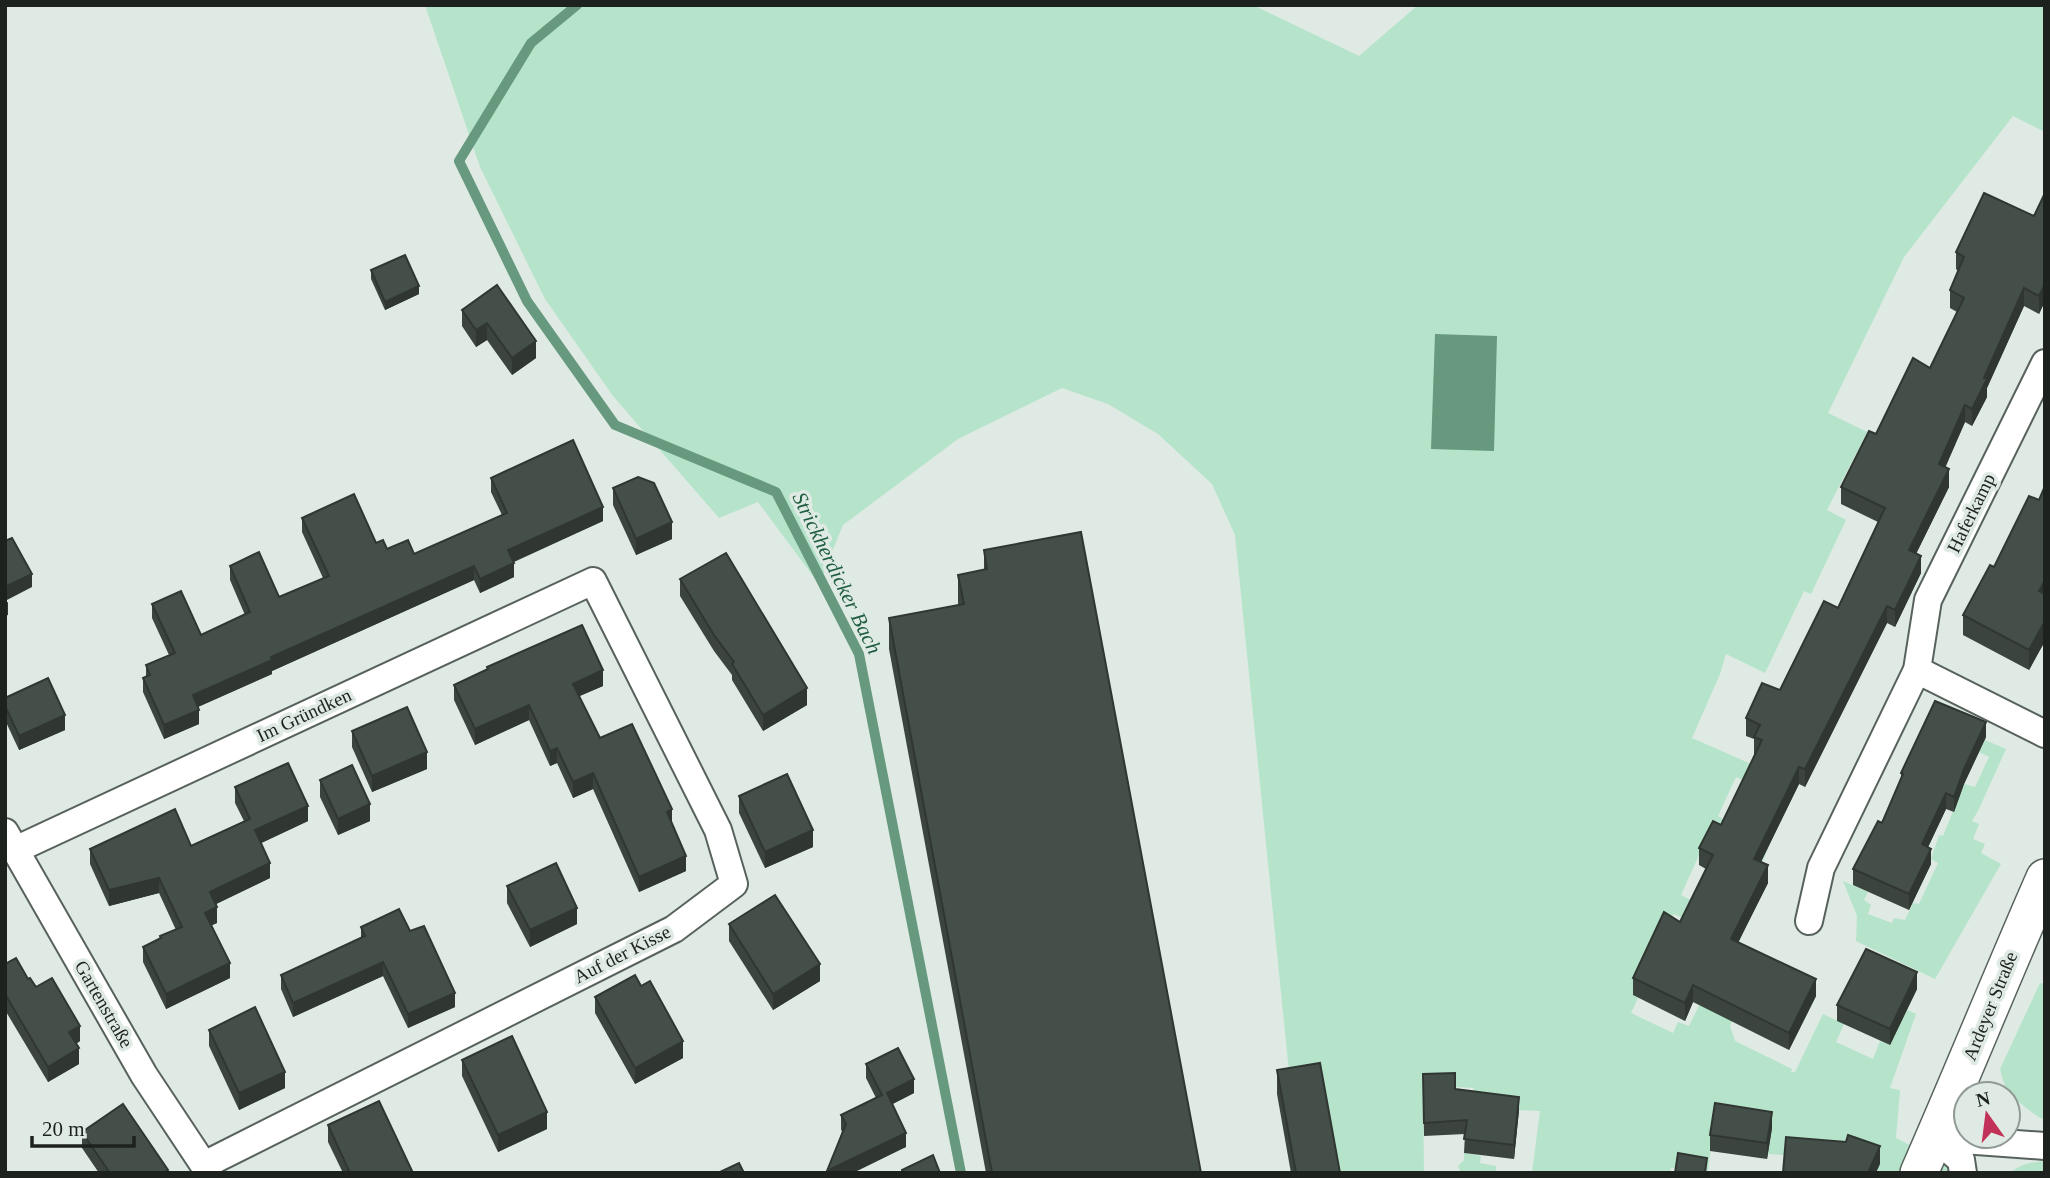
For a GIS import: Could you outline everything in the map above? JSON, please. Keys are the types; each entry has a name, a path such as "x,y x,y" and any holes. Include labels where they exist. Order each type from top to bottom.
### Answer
{"main road":[{"name":"Ardeyer Straße","path":"1919,1173 2000,978 2045,878"}],"street":[{"name":"Haferkamp","path":"1809,921 1821,868 1917,670 1928,600 2045,363"},
{"name":"Im Gründken","path":"10,841 593,581"},
{"name":"Auf der Kisse","path":"206,1169 674,929 734,884 718,830 593,581"},
{"path":"1917,670 2045,734"},
{"name":"Gartenstraße","path":"10,841 145,1075 206,1169"},
{"path":"1935,1138 2045,1146"},
{"path":"1935,1138 1961,1160 1963,1173"}],"shaded area":[{"path":"425,5 1253,5 1359,56 1418,5 2045,5 2045,132 2013,116 1904,257 1828,413 1867,432 1827,510 1846,520 1811,594 1804,591 1765,673 1726,654 1692,738 1758,767 1750,783 1736,777 1718,816 1768,848 1762,863 1699,855 1681,895 1745,928 1738,946 1674,914 1633,995 1638,998 1631,1013 1673,1033 1678,1022 1689,1026 1709,985 1741,999 1730,1026 1735,1041 1792,1069 1791,1072 1795,1072 1823,1014 1844,1024 1836,1042 1873,1059 1880,1041 1890,1045 1907,1010 1916,1014 1890,1088 1900,1090 1896,1138 1927,1154 1935,1138 1963,1173 1811,1173 1812,1157 1768,1154 1772,1128 1714,1121 1708,1173 1671,1168 1670,1173 1532,1173 1540,1111 1470,1104 1474,1088 1455,1087 1423,1088 1424,1173 1335,1173 1291,1092 1235,535 1212,484 1158,434 1108,404 1062,388 958,439 843,525 819,584 758,502 719,518 613,396 545,299 480,167"},
{"path":"1435,334 1497,336 1494,451 1431,449"},
{"path":"1985,740 2006,749 1972,821 1979,824 1973,839 1985,844 1981,853 2001,864 1935,979 1856,941 1857,916 1843,881 1868,892 1864,900 1871,905 1868,914 1892,923 1894,918 1905,920 1913,903 1919,904 1938,863 1931,859 1939,835 1943,836 1964,784 1975,787 1989,757 1979,752"},
{"path":"2040,983 2045,984 2045,1120 2022,1104 2022,1080 2004,1080 2000,1069"},
{"path":"1464,1153 1481,1156 1480,1163 1496,1166 1496,1173 1461,1173 1458,1166 1464,1160"},
{"path":"2045,1161 2045,1173 2010,1173 2026,1164"}],"building":[{"path":"1984,193 2034,216 2045,193 2045,284 2039,296 2024,288 1972,409 1965,405 1939,464 1949,469 1909,550 1921,556 1895,610 1887,606 1805,769 1799,767 1754,859 1768,865 1731,939 1816,979 1789,1033 1693,985 1685,1003 1633,978 1664,912 1680,922 1713,855 1699,848 1713,821 1721,825 1762,740 1754,737 1760,725 1746,718 1762,683 1780,690 1824,601 1838,608 1885,508 1841,487 1869,431 1876,434 1913,358 1930,368 1964,298 1950,290 1964,257 1956,252"},
{"path":"405,255 419,286 385,302 371,270"},
{"path":"497,285 536,341 512,358 487,323 476,330 462,310"},
{"path":"573,440 603,507 508,550 514,563 480,579 474,566 193,695 199,710 164,725 143,678 150,675 146,665 175,653 152,604 181,591 201,635 250,612 230,566 259,552 279,597 329,576 302,518 354,494 376,543 383,540 387,549 408,540 414,554 507,513 491,478"},
{"path":"638,477 654,483 672,522 636,539 613,488"},
{"path":"2045,486 2045,580 2039,591 2045,594 2045,621 2029,650 1963,615 1990,565 1994,567 2029,496 2039,500"},
{"path":"1081,532 1201,1173 992,1173 889,618 964,604 958,575 987,569 984,550"},
{"path":"12,538 32,574 5,587 5,541"},
{"path":"726,553 807,688 763,715 732,664 734,662 680,579"},
{"path":"582,625 603,670 573,684 600,738 632,724 672,809 667,812 686,856 639,877 593,773 573,782 557,748 550,751 529,705 475,729 454,685 488,669 487,667"},
{"path":"48,678 65,715 19,736 5,706 5,698"},
{"path":"1935,701 1986,722 1954,797 1946,793 1922,844 1931,849 1909,894 1853,869 1878,821 1882,823 1903,774 1901,773"},
{"path":"407,707 427,752 372,776 352,731"},
{"path":"288,763 308,806 255,830 270,863 210,892 217,907 205,913 230,963 166,994 143,947 182,927 159,878 109,890 90,849 175,809 191,846 250,819 235,787"},
{"path":"352,765 370,804 338,819 320,780"},
{"path":"787,774 813,830 765,852 739,796"},
{"path":"556,863 577,908 530,930 507,886"},
{"path":"775,895 820,964 773,994 729,924"},
{"path":"399,909 410,931 424,926 455,993 408,1014 383,962 293,1003 281,975 365,936 361,927"},
{"path":"1866,949 1917,972 1890,1029 1837,1005"},
{"path":"16,958 36,987 52,978 80,1026 69,1032 79,1048 48,1067 5,994 5,964"},
{"path":"635,975 641,986 650,981 683,1041 635,1068 595,997"},
{"path":"255,1007 285,1072 239,1093 209,1030"},
{"path":"512,1036 547,1112 498,1135 462,1060"},
{"path":"898,1048 914,1079 887,1093 906,1133 827,1171 846,1124 841,1115 882,1095 866,1064"},
{"path":"1320,1063 1340,1173 1296,1173 1277,1070"},
{"path":"1455,1073 1455,1089 1519,1097 1514,1145 1464,1139 1467,1120 1424,1123 1423,1074"},
{"path":"379,1101 413,1173 350,1173 328,1125"},
{"path":"1715,1103 1772,1112 1767,1143 1710,1135"},
{"path":"123,1104 168,1170 163,1173 110,1173 82,1132"},
{"path":"1848,1135 1880,1146 1868,1173 1783,1173 1786,1137 1846,1142"},
{"path":"1678,1153 1707,1158 1705,1173 1675,1173"},
{"path":"933,1155 940,1173 903,1173 902,1170"},
{"path":"739,1163 744,1173 718,1173"}],"waterway":[{"name":"Strickherdicker Bach","path":"577,5 531,43 459,161 527,301 615,425 776,492 859,654 961,1173"}]}
